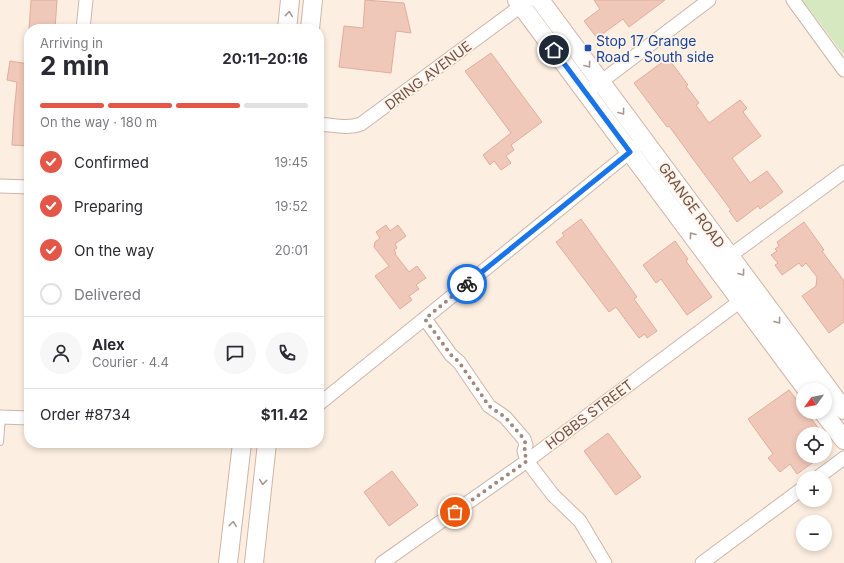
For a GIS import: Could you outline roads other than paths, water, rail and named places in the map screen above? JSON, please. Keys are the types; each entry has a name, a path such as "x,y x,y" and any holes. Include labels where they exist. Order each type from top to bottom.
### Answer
{"main road":[{"path":"288,24 290,0"},
{"path":"311,24 313,0"},
{"name":"GRANGE ROAD","path":"540,0 644,141 722,262"},
{"name":"GRANGE ROAD","path":"522,2 586,93 630,152 844,410"},
{"name":"GRANGE ROAD","path":"748,295 803,383"},
{"path":"828,419 844,440"},
{"path":"228,563 241,448"},
{"path":"254,563 266,448"}],"street":[{"path":"84,24 86,0"},
{"path":"586,93 709,0"},
{"path":"793,0 844,70"},
{"name":"DRING AVENUE","path":"324,125 354,127 361,124 522,2"},
{"path":"324,400 644,141"},
{"path":"722,262 844,172"},
{"path":"0,186 24,187"},
{"name":"HOBBS STREET","path":"382,563 527,461 748,295"},
{"path":"425,319 451,355 459,362 489,406 505,417 524,439 526,445 524,451 527,461 553,496 580,522 605,563"},
{"path":"1,417 24,418"},
{"path":"826,471 844,458"},
{"path":"702,563 796,493"}],"lane":[{"path":"0,442 1,417"}],"place":[{"name":"Stop 17 Grange Road - South side","path":"588,48"}]}
